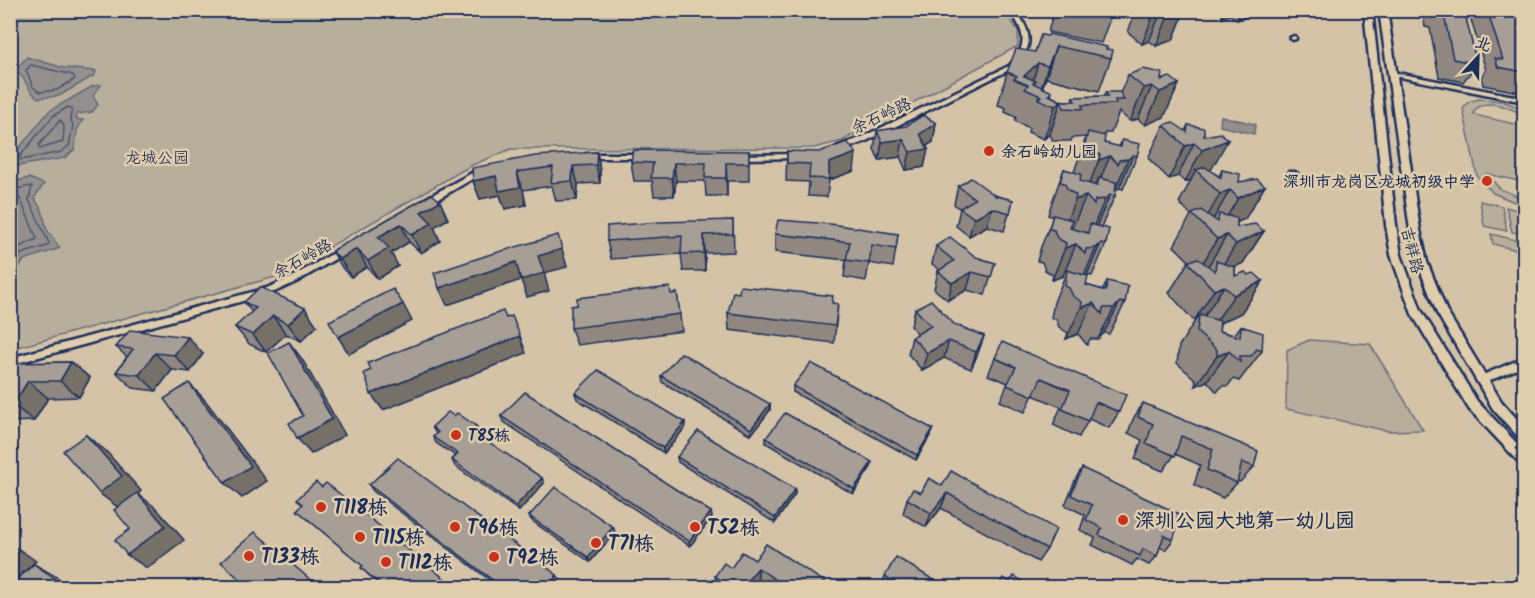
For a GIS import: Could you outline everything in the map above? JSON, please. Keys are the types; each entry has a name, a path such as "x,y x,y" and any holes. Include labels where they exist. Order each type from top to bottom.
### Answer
{"main road":[{"name":"吉祥路","path":"1368,10 1396,255 1416,311 1473,405 1524,459"},
{"name":"吉祥路","path":"1383,10 1415,230 1422,262 1442,313 1481,380 1497,405 1524,435"}],"street":[{"name":"余石岭路","path":"831,151 862,140 1011,67 1024,53 1027,38 1022,23 1012,10"},
{"path":"1392,74 1524,100"},
{"path":"725,157 808,155"},
{"path":"576,156 656,156"},
{"path":"421,205 490,167"},
{"name":"余石岭路","path":"10,362 269,291 293,280 351,246"},
{"path":"1481,380 1524,362"}],"green space":[{"name":"龙城公园","path":"1004,10 1018,31 1018,46 842,141 814,148 511,149 470,166 279,276 11,349 11,11"},
{"path":"1479,99 1503,101 1524,110 1524,116 1506,107 1491,104 1479,107 1474,115 1524,126 1524,182 1487,174 1500,189 1524,199 1524,206 1493,193 1477,176 1463,109 1468,102"},
{"path":"1480,201 1502,206 1507,231 1484,226"},
{"path":"1506,207 1524,212 1524,235 1512,232"},
{"path":"1491,234 1524,242 1524,252 1493,244"},
{"path":"1309,340 1370,344 1423,430 1388,431 1286,409 1287,350"}],"water":[{"path":"27,57 64,68 96,71 95,75 59,96 38,98 15,70"},
{"path":"101,85 93,96 98,105 92,112 77,114 76,119 83,120 77,130 75,149 65,158 11,167 11,158 49,111 93,86"},
{"path":"1221,116 1255,124 1254,134 1220,126"},
{"path":"29,178 44,184 34,198 42,210 47,230 60,248 24,260 11,279 11,190 14,182"}],"building":[{"path":"1164,10 1179,10 1169,14"},
{"path":"1443,10 1469,10 1470,15 1465,14 1477,64 1453,59"},
{"path":"1487,10 1524,10 1524,72 1498,67 1495,58 1503,60"},
{"path":"1049,34 1113,50 1111,58 1056,46 1048,66 1038,63 1024,76 1052,92 1049,95 1061,101 1055,106 1038,99 1041,96 1025,89 1028,85 1014,79 1017,76 1007,72 1016,49 1035,52 1041,35 1048,36"},
{"path":"1143,69 1162,73 1161,80 1170,77 1179,84 1160,92 1152,86 1144,88 1128,75"},
{"path":"1106,92 1120,92 1124,100 1115,100 1116,104 1082,105 1083,109 1064,108 1061,101 1075,101 1073,97 1108,96"},
{"path":"923,115 936,123 920,134 928,149 910,152 903,139 882,142 877,131 906,126"},
{"path":"1172,122 1187,132 1188,125 1204,128 1204,136 1221,133 1228,140 1202,150 1194,143 1185,146 1164,125"},
{"path":"1088,132 1105,136 1104,143 1121,147 1122,140 1140,144 1137,156 1133,155 1128,159 1119,160 1118,164 1110,156 1099,160 1100,155 1085,144"},
{"path":"847,142 856,153 829,163 829,179 809,178 810,164 787,163 787,151 819,152"},
{"path":"633,150 749,151 749,163 726,163 726,178 705,178 706,163 674,163 672,178 651,178 653,163 631,162"},
{"path":"597,152 596,165 573,166 572,181 551,183 553,167 517,172 520,187 499,191 496,176 473,181 472,168 535,156"},
{"path":"1205,167 1221,178 1222,170 1240,174 1239,182 1257,179 1265,186 1238,198 1230,190 1220,194 1196,170"},
{"path":"1064,169 1081,174 1080,181 1097,186 1099,178 1116,182 1115,196 1110,195 1105,199 1095,200 1094,205 1086,196 1075,200 1076,195 1060,182"},
{"path":"971,178 996,196 1013,200 1010,213 992,208 974,218 960,208 975,199 958,186"},
{"path":"432,194 440,201 421,212 432,223 412,235 401,224 378,237 389,248 368,261 357,249 340,259 332,251"},
{"path":"1201,210 1218,222 1219,214 1237,218 1237,227 1255,224 1264,231 1236,244 1227,235 1217,239 1192,214"},
{"path":"1053,215 1072,220 1070,228 1088,233 1090,224 1109,229 1106,244 1101,243 1096,248 1086,249 1085,254 1076,244 1065,248 1066,243 1057,238 1054,230 1049,229"},
{"path":"733,220 733,234 704,235 704,253 681,254 682,236 607,241 607,226"},
{"path":"778,220 830,224 898,234 896,249 872,245 869,263 846,260 850,242 775,234"},
{"path":"558,235 562,249 538,256 544,273 521,280 516,262 439,288 434,273"},
{"path":"950,237 976,257 995,263 991,277 972,272 952,283 938,271 954,261 936,246"},
{"path":"1197,258 1215,271 1216,261 1235,267 1235,276 1245,272 1248,275 1254,273 1263,281 1234,295 1224,286 1214,290 1188,262"},
{"path":"1067,270 1088,276 1086,285 1106,291 1107,281 1128,286 1125,303 1120,302 1114,308 1103,308 1102,314 1093,303 1081,308 1082,302 1065,286"},
{"path":"740,286 833,296 832,303 838,304 835,326 728,313 733,292 739,293"},
{"path":"260,287 305,308 288,324 273,316 253,335 235,327 256,308 244,302"},
{"path":"670,287 671,294 677,293 680,314 571,328 571,306 577,305 577,298"},
{"path":"393,289 403,304 338,337 329,321"},
{"path":"931,300 955,325 984,336 976,352 949,341 927,353 912,337 931,326 915,309"},
{"path":"503,311 506,318 512,316 520,336 371,394 364,373 371,370 368,363"},
{"path":"1199,315 1220,321 1219,331 1240,337 1241,326 1263,333 1262,351 1257,349 1251,356 1240,356 1240,362 1229,351 1217,356 1217,350 1197,332"},
{"path":"130,330 188,337 174,355 155,353 139,375 116,372 133,349 116,347"},
{"path":"289,342 332,419 297,438 289,423 303,416 268,353"},
{"path":"1002,342 1126,395 1119,412 1096,402 1088,421 1062,409 1070,390 1041,378 1033,396 1007,385 1016,367 995,358"},
{"path":"681,353 770,404 751,429 661,376"},
{"path":"71,362 60,381 28,381 13,405 10,405 10,363"},
{"path":"811,363 933,429 917,455 793,386"},
{"path":"598,370 685,422 663,448 575,393"},
{"path":"189,383 251,466 225,483 164,399"},
{"path":"525,392 711,512 689,541 501,416"},
{"path":"1143,403 1258,451 1254,467 1242,462 1237,483 1207,470 1213,449 1181,436 1175,456 1146,443 1153,424 1138,417"},
{"path":"448,412 454,416 457,413 476,426 471,430 542,478 516,506 452,460 458,454 433,437 438,432 432,427"},
{"path":"785,413 872,462 854,489 766,438"},
{"path":"698,431 795,489 775,518 677,457"},
{"path":"86,435 122,476 99,493 63,451"},
{"path":"398,458 557,575 547,588 503,588 369,485"},
{"name":"深圳公园大地第一幼儿园","path":"1082,468 1181,515 1173,540 1164,535 1157,556 1143,549 1140,556 1099,535 1102,528 1086,520 1092,505 1071,495"},
{"path":"951,471 1056,529 1047,549 947,493 931,513 907,499 913,489 921,493 929,478 942,486"},
{"path":"316,482 322,487 326,483 456,588 384,588 361,568 363,566 297,510 303,504 297,499"},
{"path":"555,487 613,527 588,557 529,516"},
{"path":"137,493 165,526 127,555 115,540 130,529 114,510"},
{"path":"255,532 320,588 249,588 221,562"},
{"path":"766,544 834,588 788,588 758,568 741,588 733,588 715,576 724,563 731,568 742,552 755,560"},
{"path":"896,557 947,588 904,588 885,576"},
{"path":"34,564 66,588 13,588 10,586"},
{"path":"1014,576 1034,588 993,588 995,583 999,585 1003,578 1010,582"},
{"path":"196,581 203,588 189,588"}],"place":[{"name":"余石岭幼儿园","path":"989,151"},
{"name":"深圳市龙岗区龙城初级中学","path":"1487,181"},
{"name":"T85栋","path":"456,435"},
{"name":"T118栋","path":"321,507"},
{"name":"深圳公园大地第一幼儿园","path":"1123,520"},
{"name":"T96栋","path":"455,527"},
{"name":"T52栋","path":"695,527"},
{"name":"T115栋","path":"360,537"},
{"name":"T71栋","path":"596,543"},
{"name":"T133栋","path":"249,556"},
{"name":"T92栋","path":"494,557"},
{"name":"T112栋","path":"386,562"}]}
